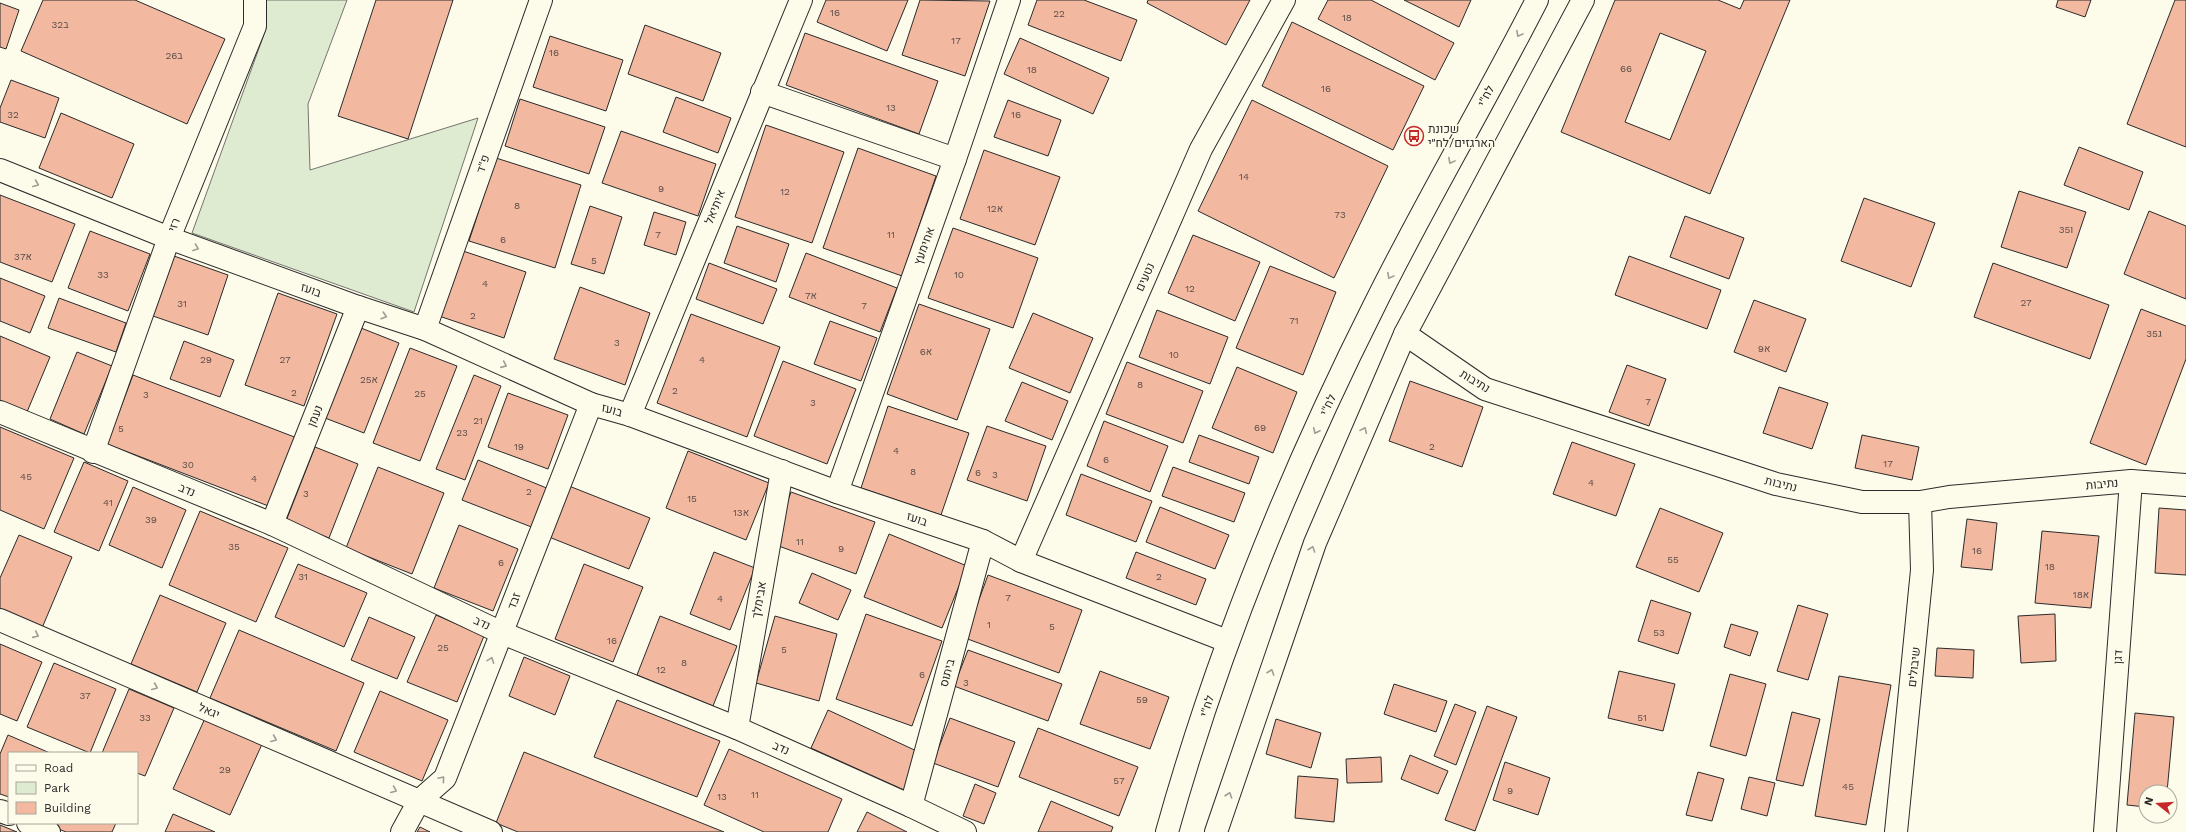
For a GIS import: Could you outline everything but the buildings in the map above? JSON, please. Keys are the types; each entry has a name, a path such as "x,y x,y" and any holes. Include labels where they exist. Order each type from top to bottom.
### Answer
{"street":[{"name":"רזי","path":"93,452 168,238 255,26 255,0"},
{"name":"פ\"ד","path":"425,329 541,0"},
{"name":"איתיאל","path":"630,415 801,0"},
{"name":"אחימעץ","path":"837,492 955,159 1009,0"},
{"name":"נטעים","path":"1021,561 1201,149 1284,0"},
{"name":"לח\"י","path":"1167,832 1227,641 1280,508 1375,304 1537,0"},
{"path":"1216,832 1315,542 1405,334 1584,0"},
{"path":"762,92 955,159"},
{"name":"בועז","path":"0,170 168,238 358,307 425,329 590,404 630,415 837,492 983,541 1021,561 1227,641"},
{"name":"נעמן","path":"272,524 358,307"},
{"name":"נתיבות","path":"1405,334 1485,390 1776,484 1862,502 1920,502 1949,497 2131,481 2186,485"},
{"name":"זבד","path":"402,832 419,801 445,778 590,404"},
{"name":"נדב","path":"0,412 93,452 272,524 502,633 737,728 911,806 965,832"},
{"name":"אבימלך","path":"737,728 782,471"},
{"name":"דגן","path":"2105,832 2131,481"},
{"name":"שיבולים","path":"1896,832 1922,570 1920,502"},
{"name":"ביתוס","path":"911,806 983,541"},
{"name":"יגאל","path":"0,620 490,832"},
{"path":"1156,832 1173,810"},
{"path":"30,824 49,832"}],"green space":[{"path":"265,0 347,0 308,104 310,170 478,118 414,312 192,233 266,29"}],"place":[{"name":"שכונת הארגזים/לח״י","path":"1414,136"}]}
